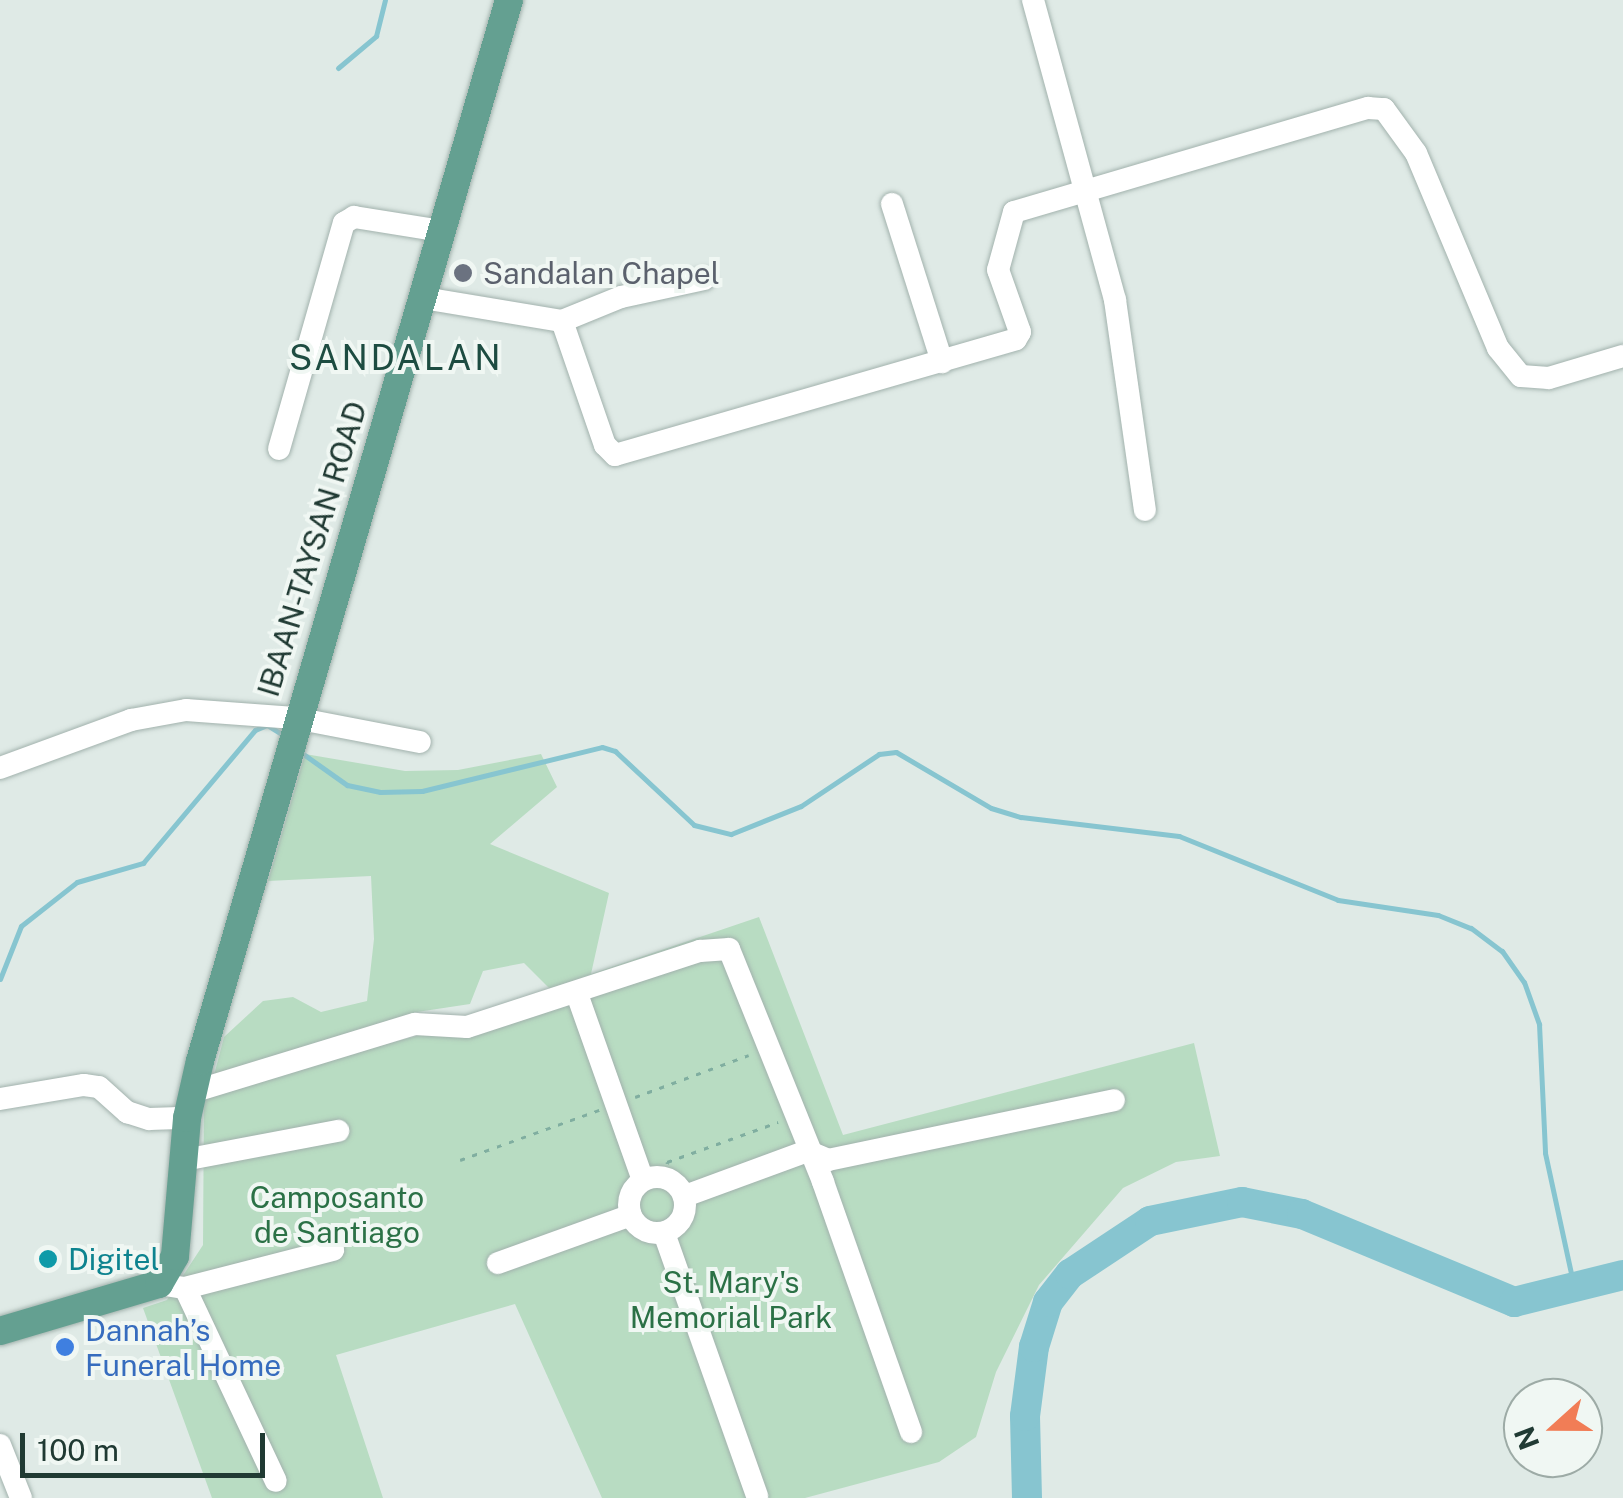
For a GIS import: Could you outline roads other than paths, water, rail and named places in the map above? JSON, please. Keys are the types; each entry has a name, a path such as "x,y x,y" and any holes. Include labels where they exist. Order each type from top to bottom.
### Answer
{"main road":[{"name":"IBAAN-TAYSAN ROAD","path":"172,1286 189,1105 294,718 423,298 509,0"},
{"path":"0,1331 172,1286"}],"street":[{"path":"1033,0 1115,300 1145,510"},
{"path":"562,321 605,445 616,455 1020,336 998,270 1014,212 1368,108 1384,110 1416,153 1498,348 1522,376 1549,378 1623,356"},
{"path":"892,204 942,362"},
{"path":"279,449 344,223 354,217 441,231"},
{"path":"423,298 562,321 621,297 704,279"},
{"path":"0,768 131,720 186,710 294,718 420,742"},
{"path":"0,1099 84,1085 99,1087 127,1112 150,1120 415,1024 467,1027 700,951 729,949 911,1432"},
{"path":"577,994 654,1178 685,1196"},
{"path":"685,1196 807,1151 828,1160 1114,1100"},
{"path":"184,1160 338,1131"},
{"path":"631,1215 634,1189 654,1178"},
{"path":"631,1215 650,1233 664,1233 678,1226 685,1196"},
{"path":"498,1263 631,1215"},
{"path":"664,1233 757,1496"},
{"path":"276,1482 172,1286 333,1250"},
{"path":"0,1446 21,1498"}],"waterway":[{"path":"338,68 376,36 385,0"},
{"path":"0,979 21,926 77,882 143,863 255,730 267,725 280,733"},
{"path":"299,751 347,785 380,792 422,791 602,747 615,751 694,825 731,834 801,806 879,754 896,752 991,808 1021,817 1179,836 1338,900 1438,915 1471,928 1502,951 1524,982 1539,1024 1545,1153 1574,1287"},
{"path":"1027,1498 1025,1416 1034,1347 1048,1302 1070,1274 1150,1221 1242,1202 1302,1214 1514,1302 1623,1275"}],"place":[{"name":"Sandalan Chapel","path":"463,273"},
{"name":"Digitel","path":"48,1259"},
{"name":"Dannah’s Funeral Home","path":"65,1347"}],"district":[{"name":"SANDALAN","path":"396,358"}],"park label":[{"name":"Camposanto de Santiago","path":"337,1214"},
{"name":"St. Mary's Memorial Park","path":"731,1299"}]}
